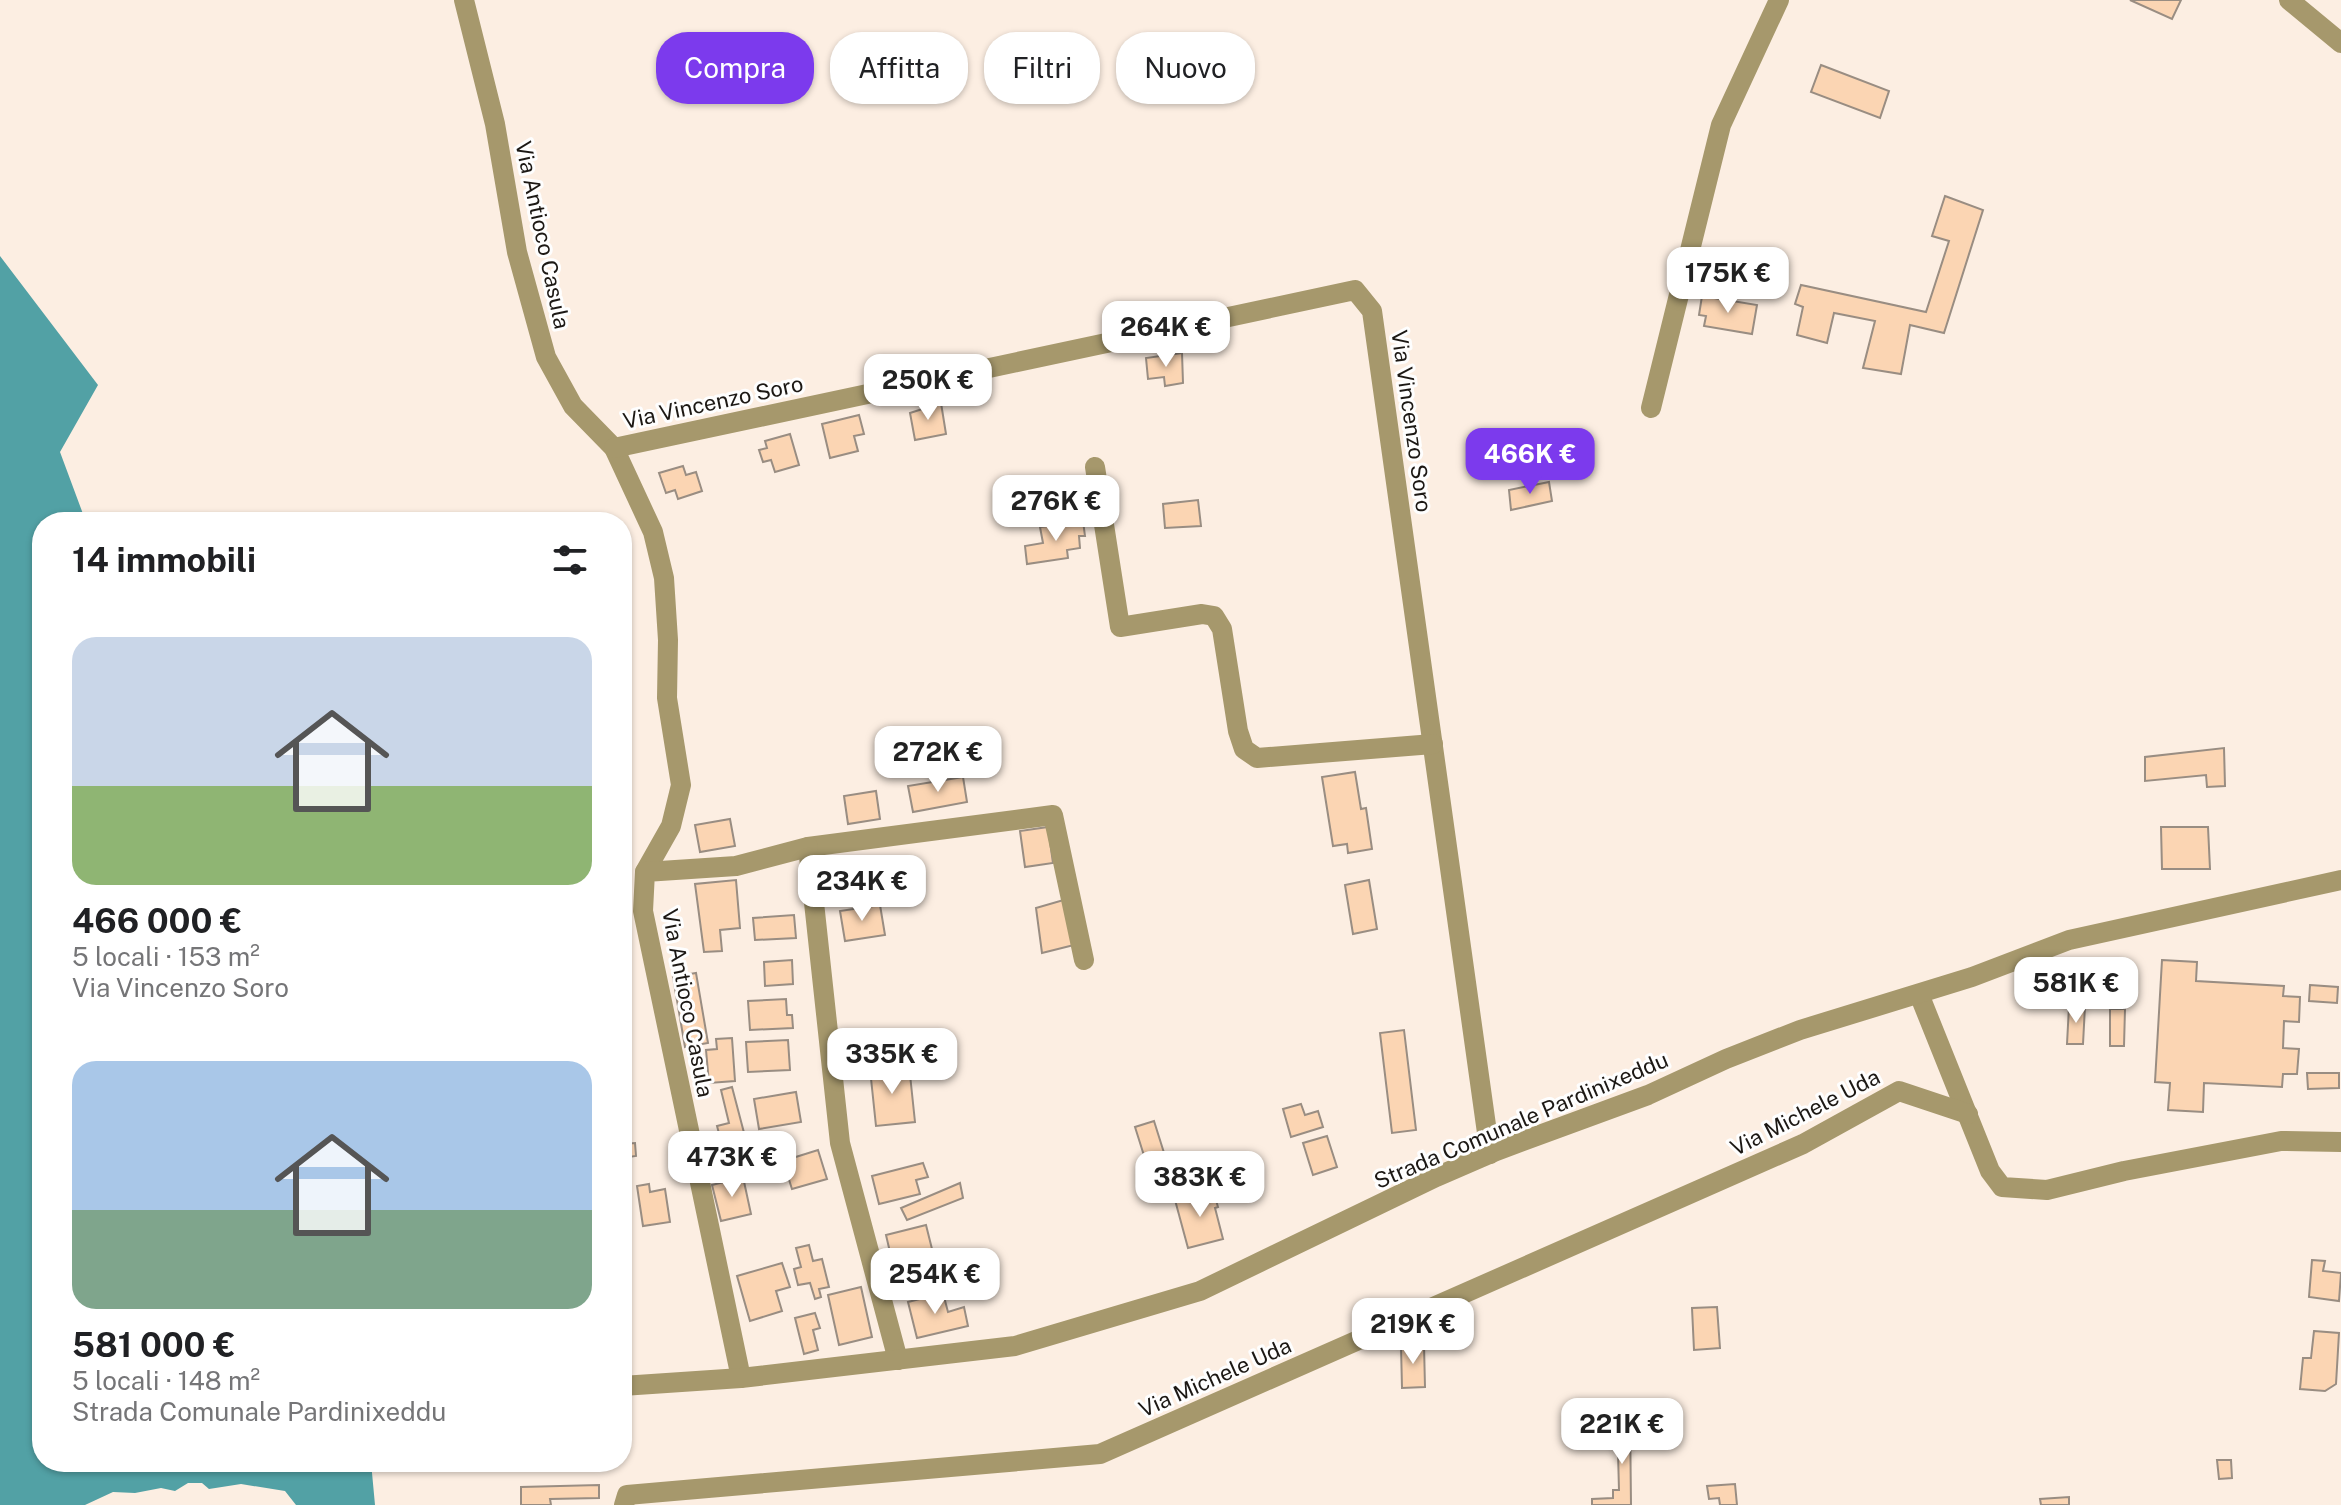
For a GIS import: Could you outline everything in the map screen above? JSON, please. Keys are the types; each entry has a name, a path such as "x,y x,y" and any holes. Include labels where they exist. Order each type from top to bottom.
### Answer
{"street":[{"name":"Via Antioco Casula","path":"464,0 495,124 517,252 546,357 573,406 614,448 653,532 664,578 668,640 667,698 681,785 671,826 645,872 643,911 741,1378"},
{"path":"1651,408 1721,125 1779,0"},
{"path":"2289,0 2341,43"},
{"name":"Via Vincenzo Soro","path":"614,448 1355,290 1372,311 1490,1154"},
{"path":"1095,467 1120,627 1202,614 1214,616 1222,629 1238,731 1244,749 1257,758 1433,744"},
{"path":"645,872 736,866 808,847 1053,815 1084,960"},
{"path":"808,847 840,1143 898,1360"},
{"name":"Strada Comunale Pardinixeddu","path":"632,1385 741,1378 1015,1346 1200,1291 1436,1177 1648,1095 1726,1059 1800,1030 1972,977 2069,940 2341,880"},
{"path":"1919,994 1990,1171 2002,1187 2047,1190 2124,1171 2281,1141 2341,1142"},
{"name":"Via Michele Uda","path":"624,1505 627,1495 1100,1454 1803,1144 1899,1091 1968,1114"}],"water":[{"path":"0,256 98,385 60,452 82,512 32,512 32,1472 372,1472 375,1505 296,1505 285,1491 241,1484 209,1489 202,1483 188,1483 175,1491 161,1488 135,1493 113,1492 85,1505 0,1505"}],"building":[{"path":"2130,0 2181,0 2172,19"},
{"path":"1821,65 1889,91 1880,118 1811,92"},
{"path":"1945,196 1983,210 1944,333 1910,325 1901,374 1863,368 1875,321 1834,313 1827,343 1797,335 1803,307 1795,304 1801,285 1926,312 1949,241 1932,236"},
{"path":"1702,296 1757,305 1752,334 1704,326 1706,316 1699,315"},
{"path":"1182,353 1183,383 1165,386 1164,377 1148,379 1146,358"},
{"path":"941,403 946,434 915,440 910,413"},
{"path":"859,415 864,434 854,436 858,451 830,458 822,424"},
{"path":"790,434 799,465 775,472 771,460 763,462 759,450 767,448 765,441"},
{"path":"683,466 686,475 696,472 702,491 678,499 675,490 666,493 659,473"},
{"path":"1549,482 1552,501 1511,510 1509,490"},
{"path":"1198,500 1201,526 1165,528 1163,504"},
{"path":"1083,521 1085,536 1079,536 1080,548 1067,550 1068,558 1027,564 1025,546 1043,543 1040,527"},
{"path":"2224,748 2225,786 2207,787 2206,775 2145,781 2145,757"},
{"path":"1355,772 1361,809 1366,808 1372,849 1348,853 1347,844 1333,846 1322,777"},
{"path":"963,777 967,802 913,812 908,786"},
{"path":"876,791 880,819 848,824 844,796"},
{"path":"730,819 735,846 700,852 695,825"},
{"path":"1048,827 1053,863 1025,867 1020,831"},
{"path":"2161,827 2208,827 2210,869 2162,869"},
{"path":"736,880 740,928 720,930 722,951 704,952 695,884"},
{"path":"1369,880 1377,929 1353,934 1345,885"},
{"path":"1067,899 1074,945 1042,953 1036,908"},
{"path":"880,905 885,935 845,941 840,911"},
{"path":"794,915 796,938 755,940 753,918"},
{"path":"792,960 793,984 765,986 764,962"},
{"path":"2162,960 2197,962 2196,981 2284,986 2283,996 2300,997 2299,1022 2284,1021 2283,1048 2299,1049 2297,1074 2283,1074 2282,1087 2204,1083 2203,1112 2168,1110 2170,1083 2155,1082"},
{"path":"696,973 708,1043 685,1047 673,977"},
{"path":"2310,985 2338,987 2337,1003 2309,1001"},
{"path":"786,999 787,1015 792,1015 793,1028 750,1030 748,1001"},
{"path":"2069,1006 2085,1006 2083,1044 2067,1044"},
{"path":"2110,1009 2125,1009 2124,1046 2110,1046"},
{"path":"1404,1030 1416,1130 1392,1133 1380,1033"},
{"path":"732,1038 735,1081 709,1083 706,1050 717,1049 716,1039"},
{"path":"788,1040 790,1070 748,1072 746,1042"},
{"path":"909,1065 915,1122 876,1126 870,1069"},
{"path":"2307,1073 2339,1073 2339,1088 2308,1089"},
{"path":"732,1087 748,1148 724,1152 717,1126 729,1123 721,1090"},
{"path":"796,1092 801,1122 759,1129 754,1099"},
{"path":"1301,1104 1305,1115 1318,1111 1323,1127 1291,1137 1283,1109"},
{"path":"1154,1121 1171,1175 1152,1181 1135,1127"},
{"path":"1327,1136 1337,1167 1313,1175 1303,1143"},
{"path":"632,1143 635,1143 636,1156 632,1156"},
{"path":"818,1150 827,1179 792,1189 783,1161"},
{"path":"923,1163 928,1177 916,1180 920,1194 879,1204 872,1176"},
{"path":"743,1177 751,1214 721,1221 712,1185"},
{"path":"960,1183 963,1198 907,1220 901,1208"},
{"path":"649,1184 650,1192 665,1189 670,1222 643,1226 637,1186"},
{"path":"1213,1190 1223,1239 1188,1248 1175,1200"},
{"path":"926,1225 937,1269 896,1278 886,1235"},
{"path":"809,1245 813,1261 822,1259 829,1287 819,1289 821,1297 815,1299 810,1283 798,1285 794,1269 801,1267 796,1248"},
{"path":"2312,1260 2325,1261 2323,1271 2341,1273 2339,1301 2309,1297"},
{"path":"782,1263 790,1287 776,1291 782,1311 750,1321 737,1276"},
{"path":"861,1287 872,1337 839,1345 828,1295"},
{"path":"943,1293 948,1312 964,1307 968,1326 917,1338 908,1302"},
{"path":"1717,1307 1720,1348 1694,1350 1692,1308"},
{"path":"815,1313 820,1328 813,1330 818,1350 804,1354 795,1318"},
{"path":"2314,1331 2339,1333 2336,1384 2325,1391 2300,1389 2303,1358 2311,1358"},
{"path":"1424,1345 1425,1387 1402,1388 1401,1346"},
{"path":"1630,1414 1631,1505 1592,1505 1592,1499 1613,1498 1613,1490 1619,1490 1617,1415"},
{"path":"2217,1460 2231,1460 2232,1478 2219,1479"},
{"path":"1735,1484 1737,1505 1720,1505 1719,1498 1709,1499 1707,1486"},
{"path":"599,1485 599,1498 550,1499 551,1505 521,1505 521,1487"},
{"path":"2069,1497 2069,1505 2041,1505 2040,1499"}]}
